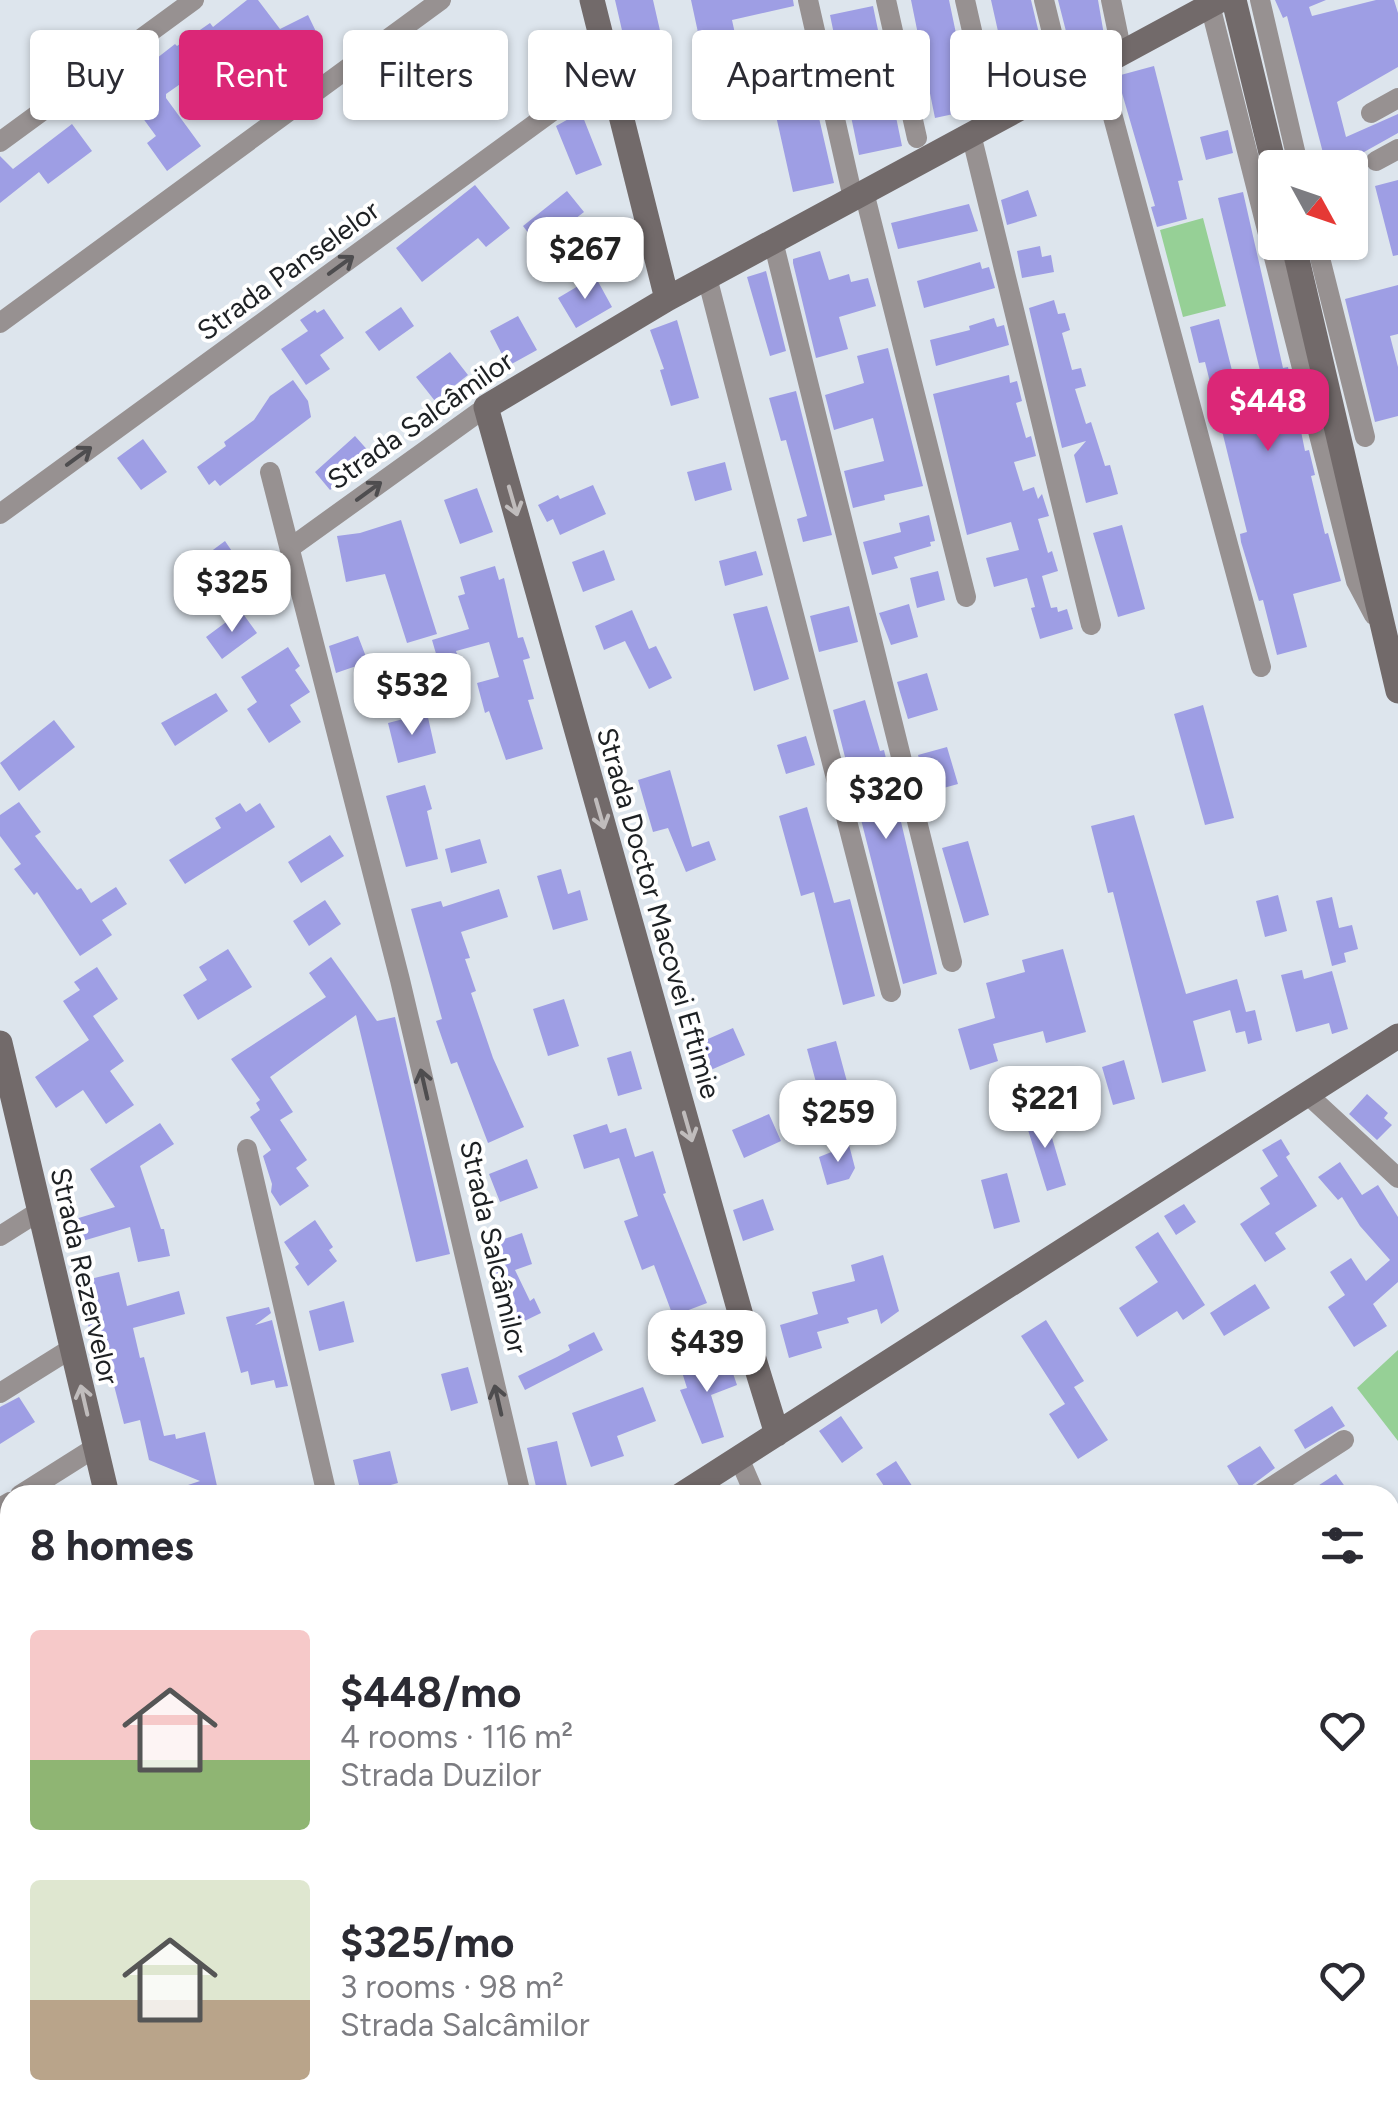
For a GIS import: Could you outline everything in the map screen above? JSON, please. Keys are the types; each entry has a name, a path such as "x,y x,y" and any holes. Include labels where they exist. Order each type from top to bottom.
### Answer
{"street":[{"path":"0,142 194,0"},
{"path":"0,323 441,0"},
{"path":"592,0 599,30"},
{"path":"886,0 917,138"},
{"path":"965,0 982,128 1091,626"},
{"path":"1044,0 1051,30"},
{"path":"1111,0 1117,30"},
{"path":"1260,0 1295,150"},
{"path":"813,1 859,195 966,597"},
{"path":"1221,2 1269,150"},
{"path":"1221,2 1356,581 1385,634"},
{"name":"Strada Salcâmilor","path":"1122,52 1221,2"},
{"path":"1371,114 1398,98"},
{"name":"Strada Panselelor","path":"0,514 540,120"},
{"path":"621,120 666,299"},
{"name":"Strada Salcâmilor","path":"290,548 486,407 666,299 997,120"},
{"path":"1114,120 1261,667"},
{"path":"1376,161 1398,150"},
{"path":"773,241 952,962"},
{"path":"1297,260 1398,692"},
{"path":"1321,260 1365,437"},
{"path":"706,277 891,992"},
{"name":"Strada Doctor Macovei Eftimie","path":"486,407 744,1330 777,1434"},
{"name":"Strada Salcâmilor","path":"270,472 400,980 519,1485"},
{"path":"697,1485 1398,1036"},
{"name":"Strada Rezervelor","path":"0,1043 3,1073 105,1485"},
{"path":"1307,1094 1398,1178"},
{"path":"246,1149 325,1485"},
{"path":"0,1236 38,1212"},
{"path":"0,1393 72,1348"},
{"path":"1274,1485 1344,1440"},
{"path":"36,1485 96,1447"},
{"path":"739,1458 751,1485"}],"green space":[{"path":"1203,218 1226,306 1183,317 1160,230"},
{"path":"1398,1350 1398,1441 1357,1388"}],"building":[{"path":"247,0 258,0 280,29 308,15 315,30 200,30 210,23 213,27"},
{"path":"615,0 653,0 660,30 622,30"},
{"path":"691,0 793,0 794,6 732,20 734,30 697,30"},
{"path":"911,0 949,0 955,30 950,30 950,115 935,118 930,93 930,30 917,30"},
{"path":"991,0 1031,0 1038,30 998,30"},
{"path":"1058,0 1098,0 1103,30 1066,30"},
{"path":"1275,0 1326,0 1309,7 1312,16 1376,0 1394,0 1398,13 1398,67 1337,102 1346,137 1398,114 1398,133 1368,150 1322,150 1287,16 1283,18"},
{"path":"873,6 878,30 833,30 830,15"},
{"path":"177,46 179,85 166,98 201,146 167,171 147,143 156,136 144,120 159,120 159,57"},
{"path":"1154,66 1183,180 1178,181 1187,219 1157,227 1151,207 1155,206 1122,93 1122,75"},
{"path":"567,120 584,120 602,165 576,175 556,126"},
{"path":"777,120 819,120 834,183 793,192"},
{"path":"852,120 897,120 902,146 859,155"},
{"path":"72,124 92,151 48,184 39,172 0,203 0,156 13,169"},
{"path":"1228,130 1233,153 1206,160 1200,137"},
{"path":"1398,180 1398,255 1393,256 1375,186"},
{"path":"475,185 510,228 486,247 478,238 422,282 396,248"},
{"path":"1028,190 1037,216 1007,225 1001,200"},
{"path":"567,191 584,212 539,247 523,226"},
{"path":"1243,192 1283,368 1288,367 1325,534 1328,533 1341,581 1293,594 1307,647 1277,655 1263,600 1259,601 1241,542 1240,534 1247,532 1205,362 1199,363 1190,327 1219,319 1247,430 1273,424 1218,198"},
{"path":"969,204 978,231 898,249 891,223"},
{"path":"1040,246 1042,257 1051,255 1054,272 1022,278 1017,251"},
{"path":"820,251 829,280 849,274 851,282 868,278 876,306 839,317 848,349 816,358 793,259"},
{"path":"980,262 982,269 989,267 995,288 924,308 917,281"},
{"path":"766,271 786,351 770,356 747,277"},
{"path":"595,276 612,307 576,328 558,298"},
{"path":"1398,285 1398,334 1390,336 1398,367 1398,416 1375,422 1345,299"},
{"path":"1054,300 1058,314 1065,313 1070,330 1062,333 1072,370 1081,368 1086,386 1075,389 1086,424 1091,422 1118,494 1086,503 1074,455 1086,441 1062,448 1029,308"},
{"path":"401,307 414,326 379,351 365,332"},
{"path":"324,309 344,338 320,355 330,369 306,385 281,349 308,331 300,320"},
{"path":"518,316 537,350 508,366 490,331"},
{"path":"994,318 997,327 1004,325 1009,345 936,366 930,340 970,330 969,326"},
{"path":"677,320 699,398 671,406 660,370 664,369 650,330"},
{"path":"888,348 923,486 884,495 885,500 853,508 844,471 884,461 873,418 834,430 825,395 864,383 857,356"},
{"path":"450,352 468,375 435,401 416,377"},
{"path":"1009,375 1010,383 1017,381 1022,401 1016,403 1026,438 1031,436 1036,456 1014,462 1023,491 1034,487 1038,499 1042,494 1049,516 1038,519 1058,571 1042,576 1051,608 1057,607 1058,612 1067,609 1073,629 1040,639 1027,578 994,587 986,558 1019,550 1011,522 967,535 933,394"},
{"path":"293,380 308,401 311,417 220,486 215,480 209,485 197,467 226,446 224,442 254,420 270,396"},
{"path":"796,391 832,535 803,542 797,519 807,516 786,440 781,441 769,398"},
{"path":"355,436 371,454 330,490 315,472"},
{"path":"143,439 167,472 141,490 117,458"},
{"path":"725,462 732,490 695,501 687,472"},
{"path":"593,485 606,514 560,535 553,519 547,522 538,505"},
{"path":"477,488 493,532 460,544 444,500"},
{"path":"929,515 935,541 930,542 931,546 894,557 898,568 872,575 863,542 901,532 899,523"},
{"path":"401,520 437,634 407,643 385,574 346,582 337,536"},
{"path":"1122,525 1145,609 1118,617 1093,533"},
{"path":"225,541 242,566 203,594 186,570"},
{"path":"604,550 615,580 583,592 572,562"},
{"path":"756,551 763,575 725,586 719,561"},
{"path":"495,566 499,580 504,578 518,638 523,637 530,658 523,660 534,699 528,700 543,749 506,760 489,711 485,713 477,683 499,677 489,642 456,651 463,675 444,681 432,640 469,629 458,596 465,594 460,577"},
{"path":"938,571 945,600 917,608 910,578"},
{"path":"909,604 918,637 891,645 879,613"},
{"path":"767,606 789,679 754,691 733,614"},
{"path":"849,606 858,642 819,652 810,616"},
{"path":"632,610 649,649 656,646 672,678 649,689 625,641 604,650 595,626"},
{"path":"241,611 257,633 222,659 206,637"},
{"path":"358,636 368,662 336,673 329,646"},
{"path":"288,647 300,666 295,670 310,692 290,705 301,722 269,743 247,709 257,702 241,677"},
{"path":"927,673 938,710 908,719 897,682"},
{"path":"216,693 228,711 175,746 161,723"},
{"path":"865,700 880,751 884,750 937,974 903,984 833,710"},
{"path":"1203,705 1234,818 1205,825 1174,714"},
{"path":"427,713 436,753 398,763 388,723"},
{"path":"54,720 75,747 19,791 0,763"},
{"path":"806,736 815,765 786,774 777,745"},
{"path":"947,747 958,784 929,792 918,755"},
{"path":"670,770 692,847 709,841 716,860 686,872 668,828 653,832 638,780"},
{"path":"425,785 438,859 406,867 386,796"},
{"path":"19,802 41,832 35,836 77,890 81,888 91,903 116,887 127,904 102,920 112,935 80,956 37,892 34,895 14,869 21,864 0,836 0,815"},
{"path":"240,803 246,812 260,803 275,827 185,884 169,860 221,828 215,818"},
{"path":"807,807 834,903 850,899 875,996 843,1005 814,892 801,896 779,816"},
{"path":"1134,815 1186,994 1237,979 1246,1012 1255,1010 1262,1040 1248,1044 1245,1031 1236,1033 1230,1010 1193,1021 1206,1071 1162,1083 1113,892 1108,893 1091,826"},
{"path":"330,835 344,856 301,883 288,862"},
{"path":"480,839 487,863 451,873 445,849"},
{"path":"968,841 989,915 964,923 942,848"},
{"path":"561,869 568,894 580,890 588,920 553,930 537,876"},
{"path":"499,889 508,917 461,932 476,991 471,993 493,1058 524,1127 488,1143 457,1062 451,1064 436,1021 442,1019 411,909 441,901 443,907"},
{"path":"1278,895 1287,931 1265,937 1256,901"},
{"path":"1332,897 1339,928 1352,925 1358,949 1344,953 1346,962 1332,966 1316,901"},
{"path":"325,900 341,924 309,946 293,921"},
{"path":"228,949 252,987 198,1020 183,995 207,980 199,967"},
{"path":"1063,949 1086,1032 1046,1043 1043,1031 993,1044 998,1061 970,1070 958,1029 995,1018 986,983 1025,972 1022,960"},
{"path":"331,957 377,1021 395,1017 450,1254 416,1262 356,1015 270,1077 293,1112 280,1120 307,1160 296,1168 309,1186 280,1206 271,1192 263,1156 271,1150 250,1117 260,1110 256,1103 260,1100 231,1059 326,997 309,973"},
{"path":"97,967 118,999 93,1016 124,1061 110,1071 134,1105 106,1124 83,1090 56,1108 35,1077 89,1040 63,1001 80,990 74,982"},
{"path":"1302,970 1304,979 1332,971 1348,1029 1332,1034 1329,1023 1296,1032 1281,975"},
{"path":"564,999 579,1046 548,1056 533,1009"},
{"path":"733,1028 745,1055 697,1076 685,1049"},
{"path":"836,1041 849,1089 820,1097 807,1049"},
{"path":"631,1051 642,1089 618,1096 607,1058"},
{"path":"1124,1060 1135,1099 1113,1105 1102,1067"},
{"path":"1367,1094 1388,1113 1384,1118 1392,1125 1377,1140 1349,1114"},
{"path":"1044,1111 1066,1185 1047,1191 1024,1117"},
{"path":"769,1114 781,1141 744,1158 732,1130"},
{"path":"160,1123 174,1144 140,1166 170,1256 138,1262 130,1227 69,1245 62,1223 115,1207 90,1169"},
{"path":"607,1124 610,1133 626,1128 635,1157 653,1151 666,1193 663,1194 707,1303 673,1316 654,1265 642,1270 624,1221 638,1216 619,1158 584,1169 573,1135"},
{"path":"1281,1139 1290,1154 1286,1157 1317,1206 1275,1233 1286,1249 1265,1262 1240,1224 1270,1204 1260,1188 1278,1176 1262,1150"},
{"path":"849,1145 855,1168 849,1179 827,1185 819,1157"},
{"path":"527,1159 538,1188 500,1202 489,1174"},
{"path":"1340,1162 1362,1195 1378,1185 1398,1217 1398,1282 1373,1304 1387,1326 1354,1347 1328,1307 1345,1295 1330,1272 1351,1258 1366,1281 1390,1260 1360,1226 1342,1197 1338,1200 1318,1177"},
{"path":"1007,1173 1020,1222 994,1229 981,1180"},
{"path":"763,1199 774,1230 743,1241 733,1210"},
{"path":"1184,1204 1196,1222 1176,1235 1164,1216"},
{"path":"315,1220 333,1247 329,1250 337,1261 308,1286 284,1242"},
{"path":"1158,1232 1205,1305 1183,1320 1177,1311 1137,1337 1119,1308 1158,1282 1135,1247"},
{"path":"522,1233 532,1264 515,1270 530,1301 534,1298 541,1313 508,1329 492,1298 497,1295 483,1246"},
{"path":"883,1255 899,1311 881,1324 877,1309 847,1318 849,1323 817,1332 822,1348 789,1358 780,1325 818,1314 812,1292 855,1281 851,1265"},
{"path":"119,1272 127,1306 179,1291 185,1314 133,1328 164,1436 175,1434 176,1439 205,1432 217,1485 188,1485 200,1481 149,1460 140,1420 124,1424 103,1343 93,1345 78,1282"},
{"path":"1255,1284 1270,1308 1224,1336 1210,1313"},
{"path":"344,1301 354,1342 319,1351 309,1311"},
{"path":"269,1307 271,1313 255,1325 272,1320 288,1386 276,1388 274,1380 251,1385 248,1371 241,1373 226,1317"},
{"path":"1046,1320 1084,1381 1074,1387 1108,1440 1078,1459 1049,1414 1065,1404 1021,1336"},
{"path":"594,1332 603,1350 525,1390 518,1376 570,1350 568,1345"},
{"path":"727,1356 737,1385 711,1395 724,1437 702,1444 680,1390 687,1388 681,1369"},
{"path":"468,1367 478,1403 451,1411 441,1374"},
{"path":"643,1387 656,1421 617,1436 624,1456 591,1467 572,1413"},
{"path":"19,1397 35,1422 0,1444 0,1407"},
{"path":"1332,1406 1345,1426 1305,1449 1294,1430"},
{"path":"841,1416 863,1448 842,1463 819,1431"},
{"path":"557,1441 567,1485 536,1485 527,1448"},
{"path":"1260,1446 1275,1468 1252,1485 1239,1485 1227,1466"},
{"path":"390,1451 398,1483 359,1485 353,1460"},
{"path":"896,1461 912,1485 883,1485 876,1474"},
{"path":"1336,1474 1344,1485 1319,1485"}]}
